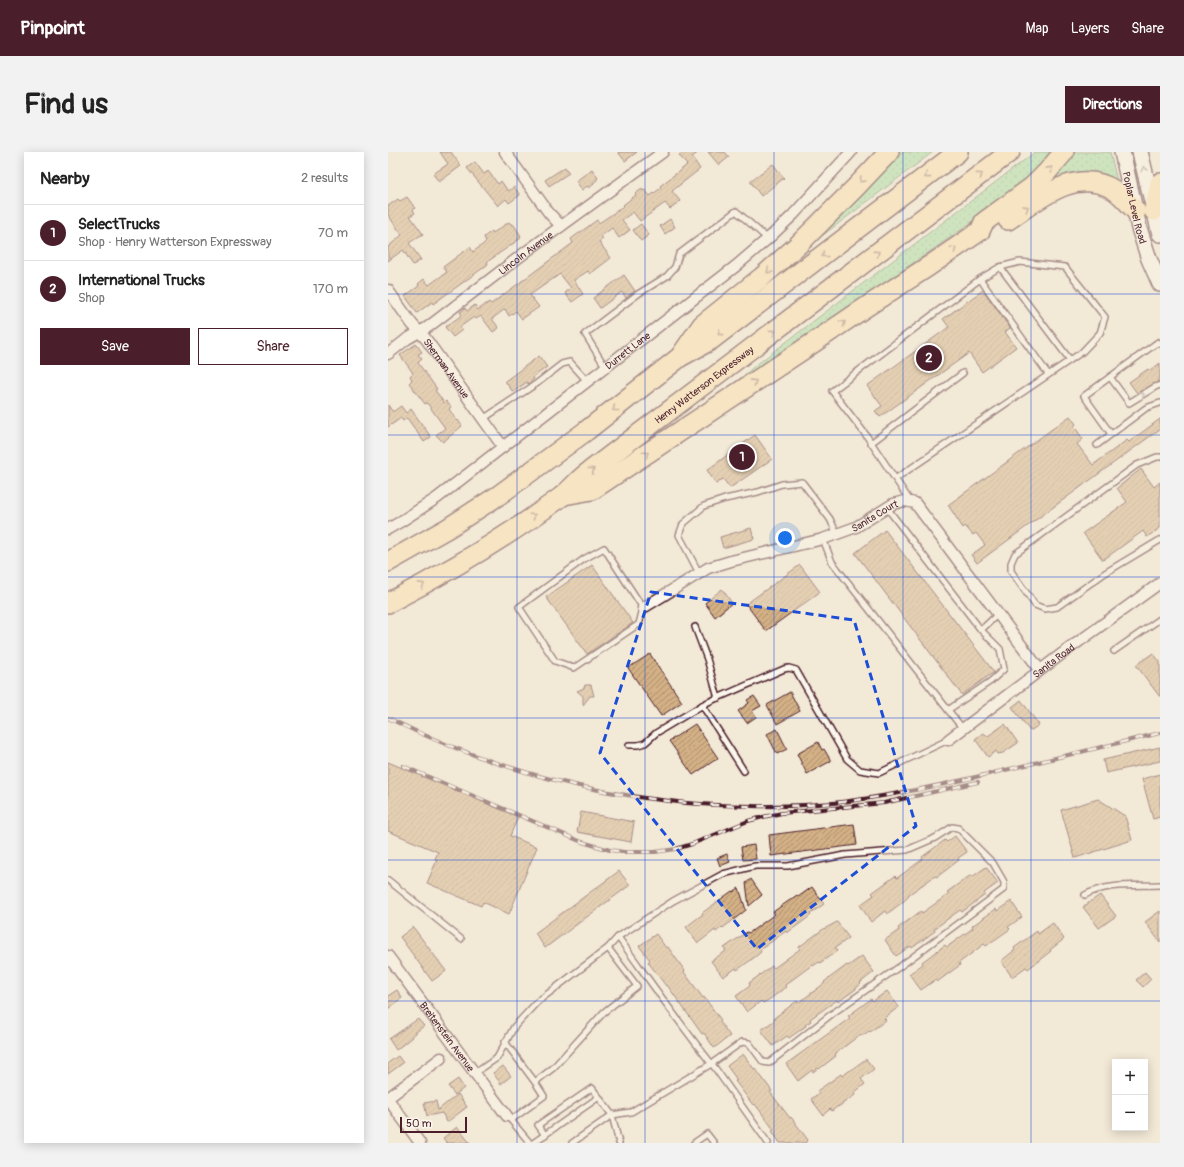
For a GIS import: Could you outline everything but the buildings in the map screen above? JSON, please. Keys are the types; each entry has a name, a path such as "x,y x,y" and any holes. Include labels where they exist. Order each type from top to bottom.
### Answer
{"highway":[{"path":"680,358 702,325 757,281 798,245 889,152"},
{"path":"388,562 441,532 499,495 579,436 680,358 712,340 958,152"},
{"name":"Henry Watterson Expressway","path":"388,603 446,572 510,532 562,496 586,474 1010,152"},
{"path":"562,496 592,490 929,266 980,231 984,222 1032,187 1064,152"},
{"path":"980,231 990,232 1058,188 1073,183 1089,182 1104,185 1113,189 1145,211 1160,183"}],"main road":[{"name":"Poplar Level Road","path":"1122,152 1145,211 1160,234"},
{"name":"Poplar Level Road","path":"1140,152 1145,211 1139,228 1149,259 1160,284"}],"street":[{"path":"505,152 549,213 562,226"},
{"name":"Lincoln Avenue","path":"388,354 407,339 428,327 663,152"},
{"name":"Durrett Lane","path":"388,529 437,498 736,266 768,239 814,193 851,152"},
{"name":"Sherman Avenue","path":"388,290 412,324 426,339 504,447"},
{"name":"Sanita Court","path":"643,608 708,568 731,561 823,540 856,527 893,504 905,501 914,503 1040,670"},
{"name":"Sanita Road","path":"948,740 1040,670 1160,583"},
{"name":"Breitenstein Avenue","path":"388,956 509,1118"},
{"path":"420,1143 388,1099 441,1058"}],"lane":[{"path":"606,368 585,334 638,294 667,276 674,266 679,254 736,212 768,239"},
{"path":"895,479 1082,352 1100,333 1105,317 1065,266 1020,262 1000,266 980,279 832,391 871,442 895,479 910,502"},
{"path":"1000,266 1070,360"},
{"path":"980,279 1048,374"},
{"path":"1111,434 1084,396 1158,342 1160,344"},
{"path":"483,419 536,384 562,364 570,362 588,382"},
{"path":"871,442 963,373"},
{"path":"1110,377 1129,403 1154,387 1160,385"},
{"path":"1097,445 1146,408 1160,403"},
{"path":"1160,457 1157,456 1138,466 1015,554 1011,563 1011,571 1035,605 1045,609 1057,607 1106,573 1160,540"},
{"path":"699,573 679,535 682,524 704,506 725,499 758,492 782,484 802,482 830,519 837,534"},
{"path":"886,508 981,630 1000,649 1004,669 991,681 948,710"},
{"path":"823,540 832,562 963,729"},
{"path":"604,548 643,608 639,624 574,668 555,661 519,608 584,559 604,548"},
{"path":"981,630 998,614"},
{"path":"1114,652 1160,619"},
{"path":"694,628 707,659 718,698"},
{"path":"629,745 645,743 656,733 702,705 784,669 796,670 847,759 856,768 866,772 878,773 948,740"},
{"path":"702,705 744,771"},
{"path":"475,1073 497,1058 514,1027 537,1002 608,948 618,937 672,901 723,874 755,866 788,866 845,855 907,850 935,838 952,827 958,828 993,863 1004,882 1004,889 902,965 833,1013 769,1063 764,1062 749,1043 742,1042 712,1064 631,1112 612,1115 572,1143"},
{"path":"388,880 461,939"},
{"path":"1085,895 1095,890 1120,886 1160,885"},
{"path":"618,937 692,1040 712,1064 768,1143"},
{"path":"535,1082 553,1068 604,1012 637,986 608,948"},
{"path":"506,1042 544,1096 509,1118 530,1143"},
{"path":"545,1135 538,1125 592,1088 612,1115 619,1143"},
{"path":"533,1143 599,1097"},
{"path":"694,1143 707,1134 714,1143"}],"highlighted area":[{"path":"651,592 854,620 916,826 757,949 600,753"}],"green space":[{"path":"898,152 933,152 814,242 813,241"},
{"path":"1035,152 1056,152 1048,162 984,214 841,313 730,387 756,365"},
{"path":"1074,152 1110,152 1117,181 1085,173 1073,174 1058,179 1054,178"}],"railway":[{"path":"388,718 440,742 494,762 548,778 604,791 661,800 718,805 776,806 833,803 874,797 956,781 1160,733"},
{"path":"403,766 582,842 610,850 624,852 655,852 676,849 748,821 782,813 884,803 978,782"}],"place":[{"name":"International Trucks","path":"929,358"},
{"name":"SelectTrucks","path":"742,457"}]}
